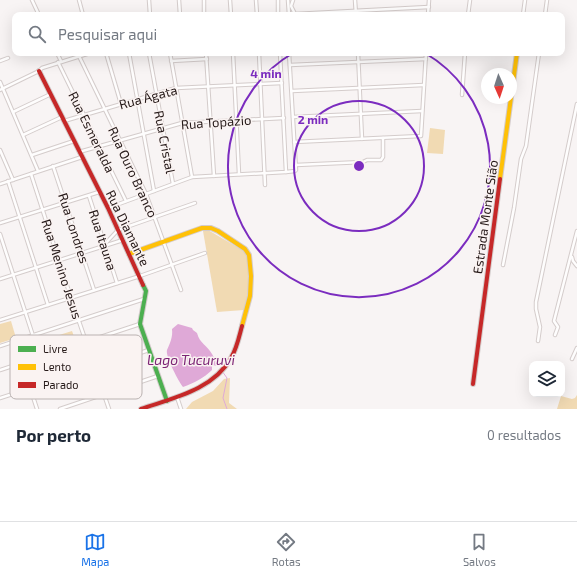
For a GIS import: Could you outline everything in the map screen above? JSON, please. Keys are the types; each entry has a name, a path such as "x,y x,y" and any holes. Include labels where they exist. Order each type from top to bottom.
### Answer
{"street":[{"path":"32,0 38,12"},
{"path":"79,0 82,12"},
{"path":"149,0 150,12"},
{"path":"179,0 180,12"},
{"path":"204,0 204,12"},
{"path":"230,0 231,12"},
{"path":"256,0 257,12"},
{"path":"278,0 278,12"},
{"path":"288,0 289,12"},
{"path":"293,0 291,6 293,12"},
{"path":"355,0 356,10"},
{"path":"428,12 429,0"},
{"path":"468,12 470,0"},
{"path":"523,12 525,0"},
{"path":"545,12 547,0"},
{"path":"325,12 429,6"},
{"name":"Rua Esmeralda","path":"58,56 59,62 126,201"},
{"path":"1,89 39,71 42,68 79,56"},
{"name":"Rua Ouro Branco","path":"79,56 146,194 181,290"},
{"path":"107,56 121,104"},
{"path":"130,56 154,191"},
{"name":"Rua Cristal","path":"150,56 173,184"},
{"path":"171,56 192,177"},
{"path":"206,56 214,176"},
{"path":"232,56 239,174"},
{"path":"259,56 265,185"},
{"path":"280,56 286,172"},
{"path":"108,208 192,177 295,171 296,165 290,56"},
{"path":"358,56 362,139"},
{"path":"462,96 465,56"},
{"name":"Estrada Monte Sião","path":"473,384 518,56"},
{"path":"503,265 514,208 521,159 526,146 539,56"},
{"path":"0,61 8,58"},
{"path":"172,61 207,59"},
{"path":"290,65 426,59 421,136 294,142"},
{"name":"Rua Diamante","path":"39,71 108,208 146,291 140,324 167,401"},
{"path":"0,82 1,89 13,112 38,171"},
{"name":"Rua Ágata","path":"23,135 63,119 84,115 176,88 282,83"},
{"path":"292,91 424,85"},
{"path":"13,112 51,94"},
{"path":"538,341 540,327 536,302 577,104"},
{"path":"293,117 422,111"},
{"name":"Rua Topázio","path":"79,152 182,123 284,118"},
{"path":"296,165 380,160 383,157 383,138"},
{"path":"32,155 74,141"},
{"path":"0,150 13,180"},
{"path":"0,184 82,157"},
{"name":"Rua Londres","path":"53,166 94,290"},
{"name":"Rua Menino Jesus","path":"31,174 58,260 84,335"},
{"path":"8,181 48,305"},
{"path":"0,224 99,192"},
{"name":"Rua Itauna","path":"89,196 117,283"},
{"path":"104,245 118,230 195,203"},
{"path":"129,254 202,228 209,227 215,229 245,248 249,255 251,269 251,289 248,308 233,354 221,370 201,387 167,401 141,409"},
{"path":"555,334 558,327 554,321 577,231"},
{"path":"0,234 33,335"},
{"path":"0,279 123,240"},
{"path":"0,316 1,320 25,313 140,276 205,253"},
{"path":"571,257 577,266"},
{"path":"36,335 144,299"},
{"path":"108,335 140,324"},
{"path":"0,346 10,343"},
{"path":"572,359 577,348"},
{"path":"142,352 149,350"},
{"path":"0,370 10,367"},
{"path":"142,382 158,376"},
{"path":"0,398 10,395"},
{"path":"177,397 181,409"},
{"path":"34,399 37,409"},
{"path":"60,409 91,399"},
{"name":"Rua Menino Jesus","path":"105,399 109,409"}],"shaded area":[{"path":"430,128 445,130 443,154 427,153"},
{"path":"208,230 244,251 247,256 249,262 249,279 244,310 217,312 203,231"},
{"path":"11,321 15,335 10,335 10,340 0,343 0,324"},
{"path":"72,331 73,335 59,335"},
{"path":"230,378 229,403 237,409 186,409 192,402 213,391 224,379"},
{"path":"577,395 577,409 557,409 561,397 572,399"}],"water":[{"name":"Lago Tucuruvi","path":"178,324 192,328 197,333 200,340 210,351 218,366 212,365 212,370 206,375 183,387 173,369 167,353 172,337 172,329"}],"waterway":[{"path":"222,371 227,378 223,398 227,409"}],"traffic: fast":[{"path":"143,285 146,291 140,324 167,401"}],"traffic: slow":[{"path":"500,179 517,56"},
{"path":"129,254 202,228 211,228 218,231 245,249 249,255 251,276 250,296 242,326"}],"traffic: jam":[{"path":"39,71 108,208 143,285"},
{"path":"473,384 500,179"},
{"path":"141,409 191,391 214,378 231,358 238,342 242,326"}]}
